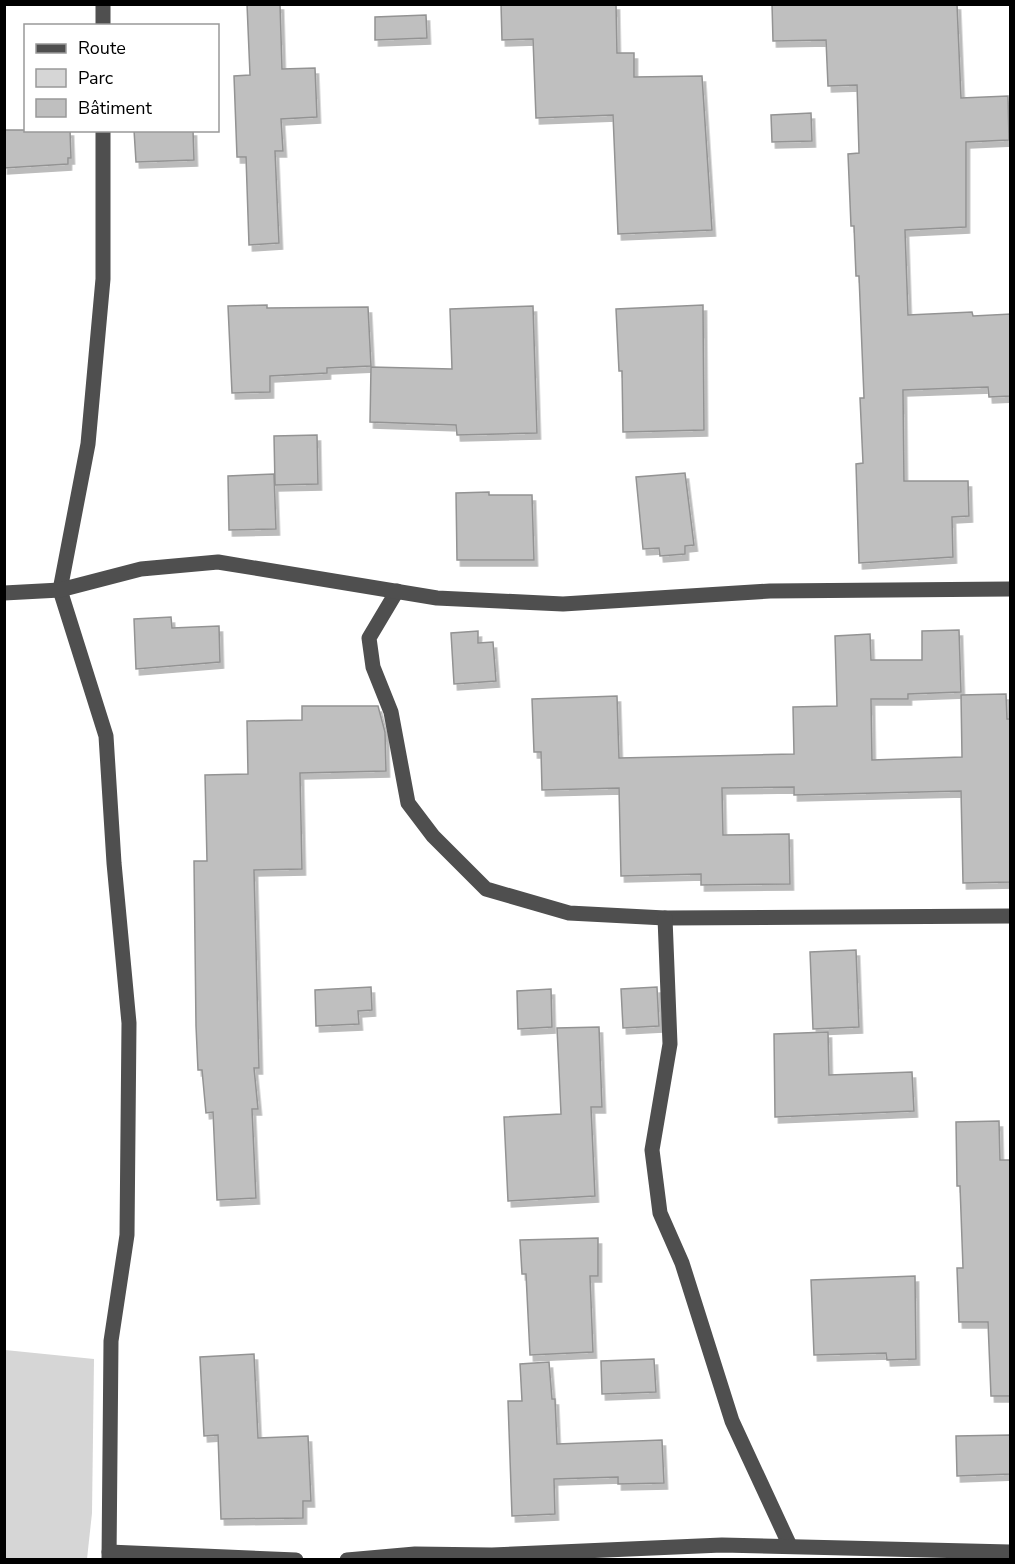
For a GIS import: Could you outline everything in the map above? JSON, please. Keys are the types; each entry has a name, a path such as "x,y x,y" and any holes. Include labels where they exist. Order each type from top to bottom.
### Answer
{"street":[{"path":"103,4 103,24"},
{"path":"103,132 103,279 89,432 60,590 105,736 129,1023 127,1235 111,1341 109,1556 296,1560"},
{"path":"4,593 60,590 141,569 218,562 437,598 563,604 770,591 1011,589"},
{"path":"397,591 369,638 373,667 391,712 408,804 433,837 486,889 568,913 665,918 1011,916"},
{"path":"665,918 670,1044 652,1150 660,1213 682,1263 732,1421 790,1546"},
{"path":"347,1560 415,1554 722,1552 790,1546 1011,1552"}],"green space":[{"path":"5,1350 94,1359 92,1513 87,1559 5,1559"}],"building":[{"path":"247,4 280,4 282,69 315,68 317,117 281,119 283,151 275,151 279,243 249,245 246,157 237,157 234,76 250,75"},
{"path":"501,4 616,4 617,53 634,53 634,77 702,76 712,230 618,234 613,115 536,118 533,39 502,40"},
{"path":"772,4 957,4 961,98 1008,96 1009,140 966,142 966,227 905,230 908,315 972,312 973,316 1011,314 1011,396 989,397 988,387 903,390 904,481 968,481 969,516 952,517 953,557 859,563 856,464 863,463 860,398 864,398 859,276 856,276 854,226 851,226 848,154 859,153 857,85 828,86 826,40 773,41"},
{"path":"426,15 427,38 375,40 375,17"},
{"path":"811,113 812,141 772,142 771,115"},
{"path":"4,130 70,132 71,158 68,158 68,164 4,168"},
{"path":"134,132 193,132 194,160 136,162"},
{"path":"267,305 267,308 368,307 371,366 327,368 327,373 270,376 270,392 232,393 228,306"},
{"path":"703,305 704,430 623,432 622,371 619,371 616,309"},
{"path":"533,306 537,433 457,435 456,425 370,422 371,367 452,369 450,309"},
{"path":"317,435 318,484 275,485 274,436"},
{"path":"685,473 694,545 685,546 685,554 660,556 659,548 643,549 636,477"},
{"path":"274,474 276,529 229,530 228,476"},
{"path":"489,492 489,495 532,495 534,560 457,560 456,493"},
{"path":"171,617 172,628 219,626 220,662 136,669 134,619"},
{"path":"959,630 961,692 908,694 908,699 871,699 872,760 962,757 961,695 1006,694 1007,719 1011,719 1011,882 963,883 961,791 794,795 794,787 722,788 723,835 789,834 790,884 701,885 701,874 621,876 619,788 542,790 541,752 534,752 532,699 617,696 619,758 794,754 793,707 837,706 835,636 870,634 871,660 922,660 922,631"},
{"path":"478,631 478,643 493,642 496,681 454,684 451,633"},
{"path":"302,706 378,706 385,732 386,771 300,773 302,869 254,870 259,1068 254,1068 258,1109 252,1109 256,1198 217,1200 213,1112 206,1113 202,1070 198,1070 196,1026 194,861 207,861 205,775 248,774 247,721 302,720"},
{"path":"856,950 859,1027 813,1029 810,952"},
{"path":"371,987 372,1010 358,1011 359,1024 316,1026 315,990"},
{"path":"657,987 659,1026 623,1028 621,989"},
{"path":"551,989 552,1027 518,1029 517,991"},
{"path":"599,1027 602,1107 591,1107 595,1196 508,1201 504,1117 561,1114 557,1028"},
{"path":"828,1032 829,1075 912,1072 914,1111 775,1117 774,1034"},
{"path":"999,1121 1000,1160 1011,1160 1011,1396 991,1396 988,1322 959,1322 957,1268 963,1268 960,1186 957,1186 956,1122"},
{"path":"598,1238 598,1276 590,1276 593,1352 530,1355 526,1274 522,1274 520,1240"},
{"path":"915,1276 916,1359 887,1360 886,1353 814,1355 811,1280"},
{"path":"254,1354 258,1438 308,1436 311,1501 303,1501 303,1518 221,1519 218,1435 204,1436 200,1357"},
{"path":"654,1359 656,1392 602,1394 601,1361"},
{"path":"549,1362 552,1399 555,1399 557,1444 662,1440 664,1483 618,1484 618,1477 554,1479 555,1514 512,1516 508,1401 522,1401 520,1364"},
{"path":"1011,1435 1011,1474 957,1476 956,1436"}]}
